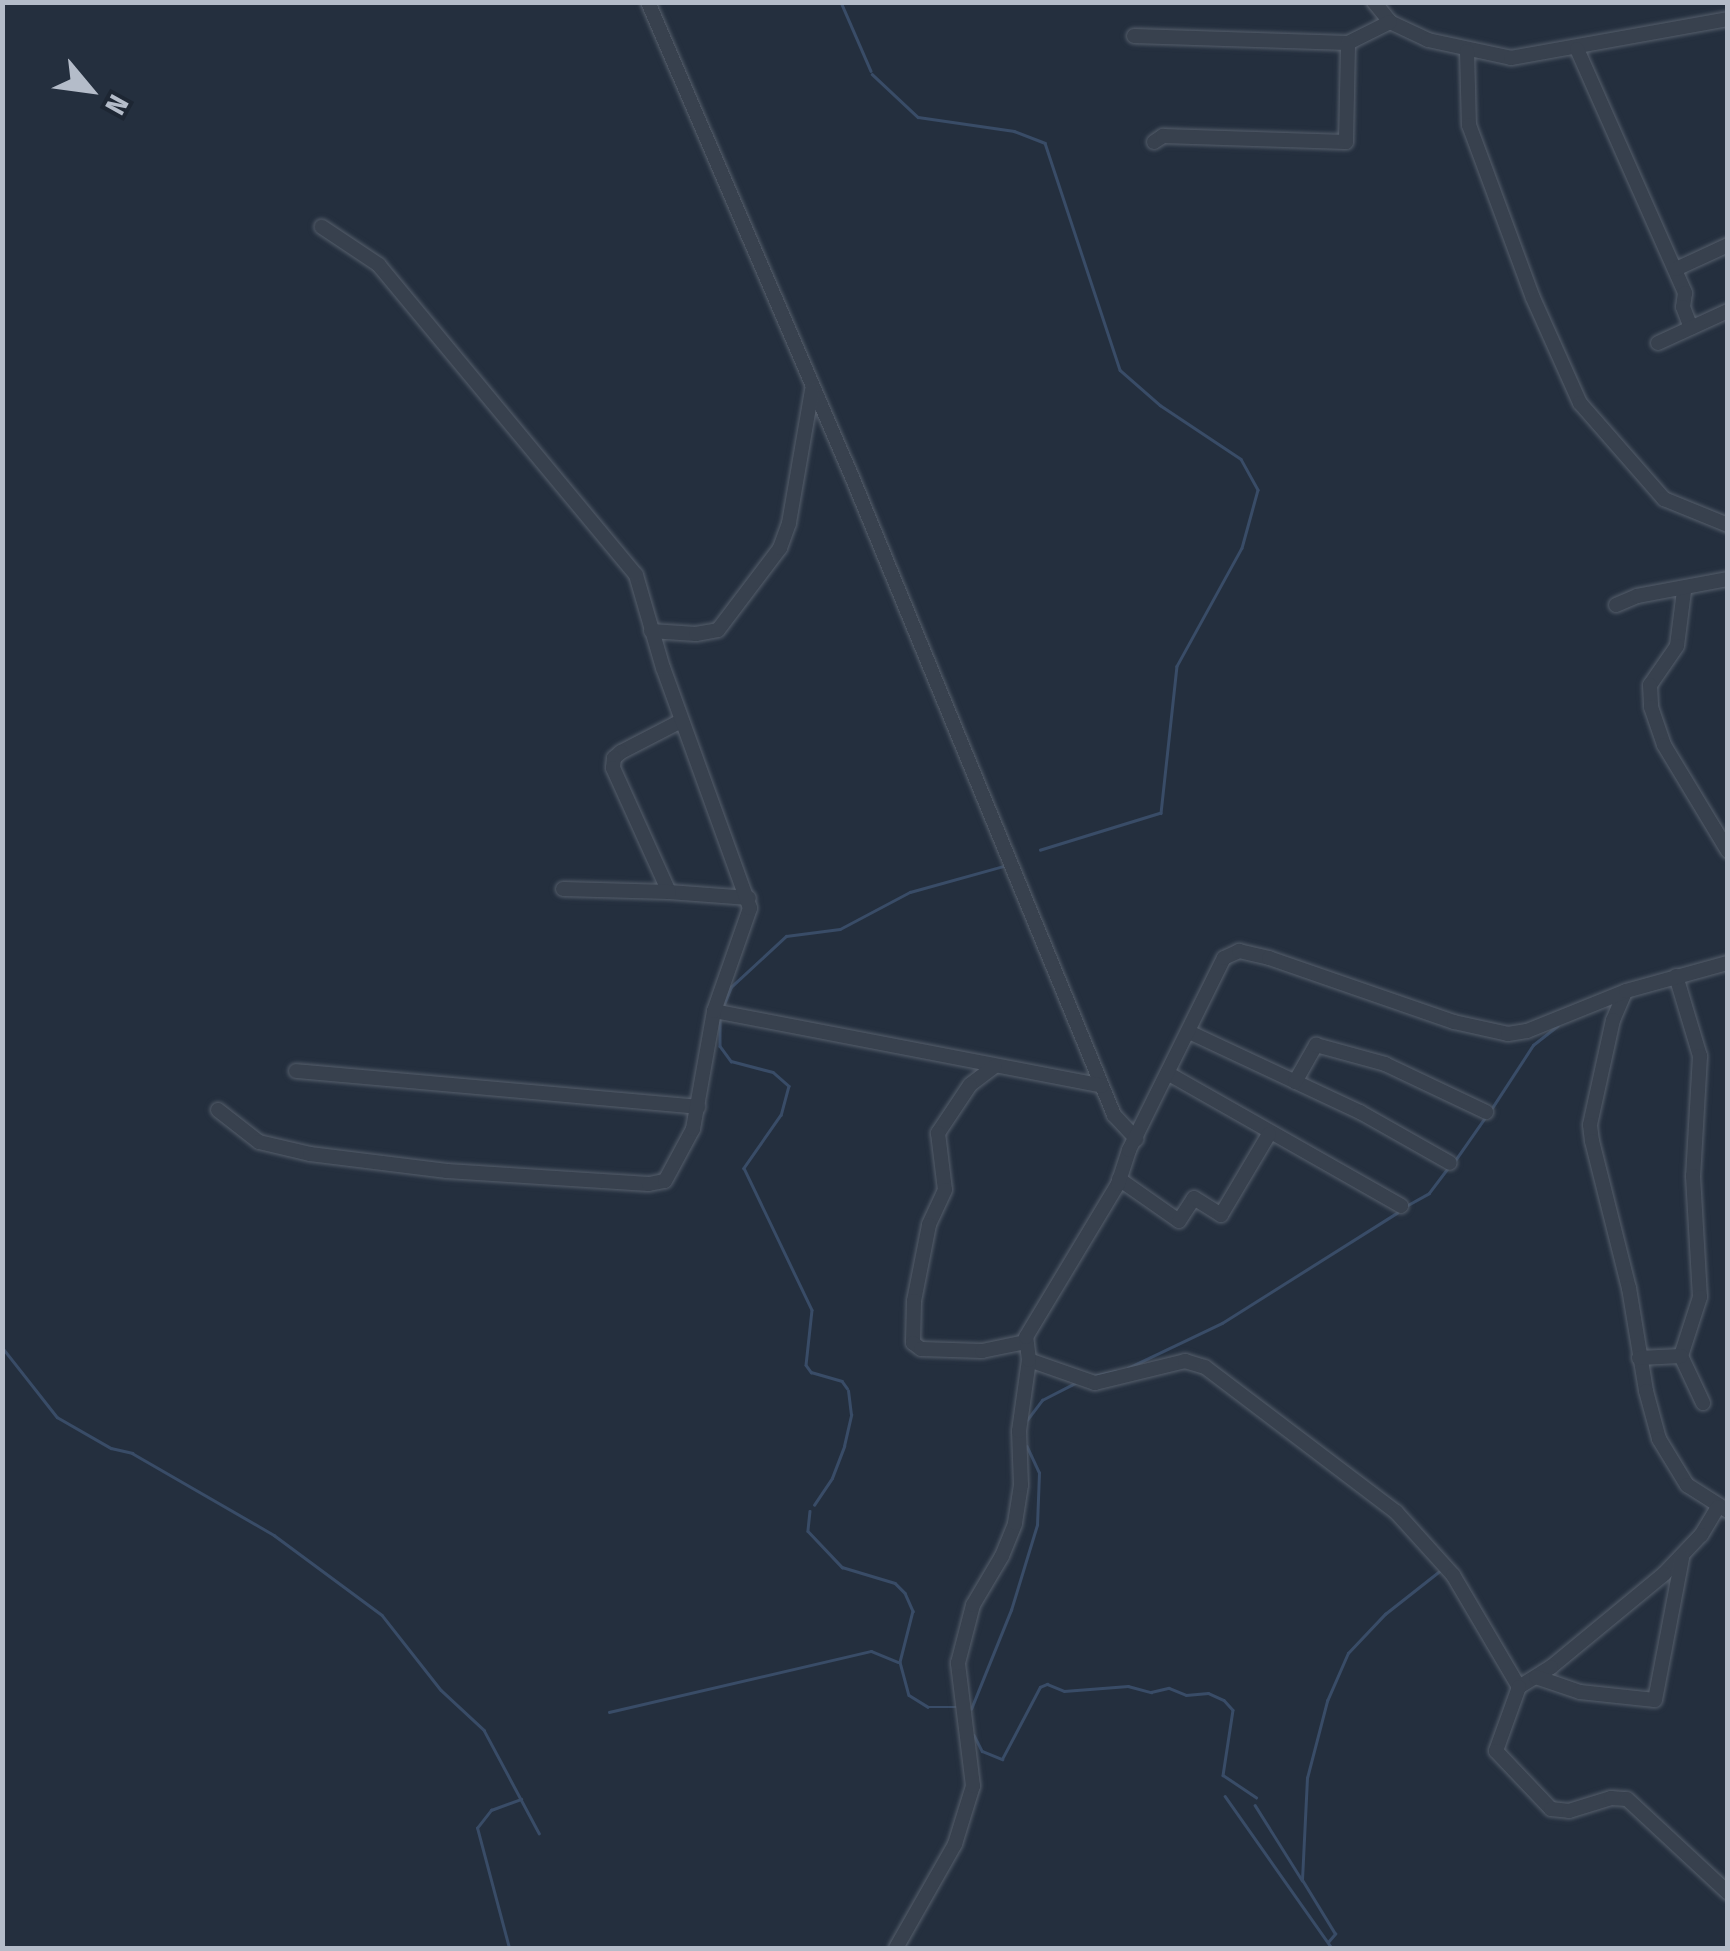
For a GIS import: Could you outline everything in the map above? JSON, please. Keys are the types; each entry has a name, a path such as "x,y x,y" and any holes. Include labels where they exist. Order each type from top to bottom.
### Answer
{"street":[{"path":"648,2 852,476 1102,1086 1119,1124 1136,1139"},
{"path":"1374,2 1390,22 1467,51 1530,58 1728,19"},
{"path":"1134,36 1348,43 1390,22"},
{"path":"1154,142 1163,136 1346,142 1348,43"},
{"path":"1576,50 1676,269 1685,293 1683,308 1690,328"},
{"path":"1467,51 1466,95 1472,132 1528,283 1580,404 1664,499 1728,525"},
{"path":"218,1110 266,1145 310,1154 447,1171 649,1184 665,1181 693,1128 714,1012 748,917 749,898 682,721 636,575 546,461 379,265 322,227"},
{"path":"1676,269 1728,245"},
{"path":"1658,343 1728,311"},
{"path":"651,632 696,634 718,630 780,548 789,523 812,390"},
{"path":"1616,606 1636,596 1684,591 1728,579"},
{"path":"1684,591 1677,646 1650,685 1651,707 1664,746 1728,851"},
{"path":"669,892 613,768 614,758 682,721"},
{"path":"563,889 749,898"},
{"path":"896,1948 954,1844 973,1786 959,1688 960,1647 976,1598 1002,1556 1015,1523 1021,1485 1020,1431 1030,1327 1119,1180 1224,958 1239,950 1454,1022 1508,1034 1527,1032 1626,991 1728,962"},
{"path":"1676,976 1700,1056 1693,1176 1700,1297 1682,1356 1702,1402"},
{"path":"1626,991 1613,1020 1590,1125 1607,1215 1629,1288 1651,1415 1670,1461 1688,1485 1723,1509 1683,1557 1519,1688 1496,1751 1528,1789 1560,1812 1611,1798 1628,1799 1728,1893"},
{"path":"714,1012 1102,1086"},
{"path":"1189,1032 1296,1082 1450,1163"},
{"path":"1296,1082 1316,1045 1385,1064 1486,1112"},
{"path":"995,1066 970,1085 938,1133 945,1190 929,1226 914,1301 913,1343 920,1349 982,1351 1026,1342"},
{"path":"296,1071 698,1107"},
{"path":"1168,1074 1401,1206"},
{"path":"1119,1180 1180,1221 1194,1198 1221,1215 1270,1134"},
{"path":"1639,1358 1682,1356"},
{"path":"1029,1360 1095,1384 1185,1361 1205,1367 1396,1512 1453,1575 1519,1688"},
{"path":"1536,1677 1580,1692 1655,1700 1683,1557"}],"waterway":[{"path":"841,2 871,71"},
{"path":"872,74 918,117 1014,131 1045,143 1120,370 1160,405 1241,459 1258,490 1242,548 1177,666 1161,813 1041,850"},
{"path":"722,1009 731,987 786,936 840,929 910,892 1004,866"},
{"path":"720,1020 720,1046 731,1061 773,1072 789,1086 781,1115 744,1168 812,1310 806,1365 811,1372 842,1381 847,1388"},
{"path":"1492,1108 1533,1045 1557,1026"},
{"path":"1454,1162 1484,1119"},
{"path":"1406,1206 1429,1193 1448,1168"},
{"path":"1128,1368 1222,1323 1397,1213"},
{"path":"2,1347 57,1417 111,1448 132,1453 274,1535 382,1615 441,1690 484,1730 539,1833"},
{"path":"1094,1376 1115,1371"},
{"path":"1027,1420 1042,1400 1075,1383"},
{"path":"814,1505 832,1478 844,1446 851,1415 848,1391"},
{"path":"971,1709 1011,1610 1037,1525 1039,1473 1027,1447"},
{"path":"810,1511 808,1531 842,1567 895,1583 905,1593 913,1611 900,1662 909,1695 928,1707 958,1707"},
{"path":"1328,1942 1335,1934 1302,1880 1307,1778 1327,1701 1348,1653 1385,1614 1441,1570"},
{"path":"609,1712 871,1651 898,1662"},
{"path":"974,1735 982,1751 1002,1759 1040,1687 1047,1684 1064,1691 1128,1686 1151,1692 1169,1688 1186,1695 1208,1693 1224,1700 1233,1710 1223,1775 1256,1797"},
{"path":"1225,1796 1332,1948"},
{"path":"509,1948 477,1828 491,1810 521,1799"},
{"path":"1255,1805 1302,1880"}]}
